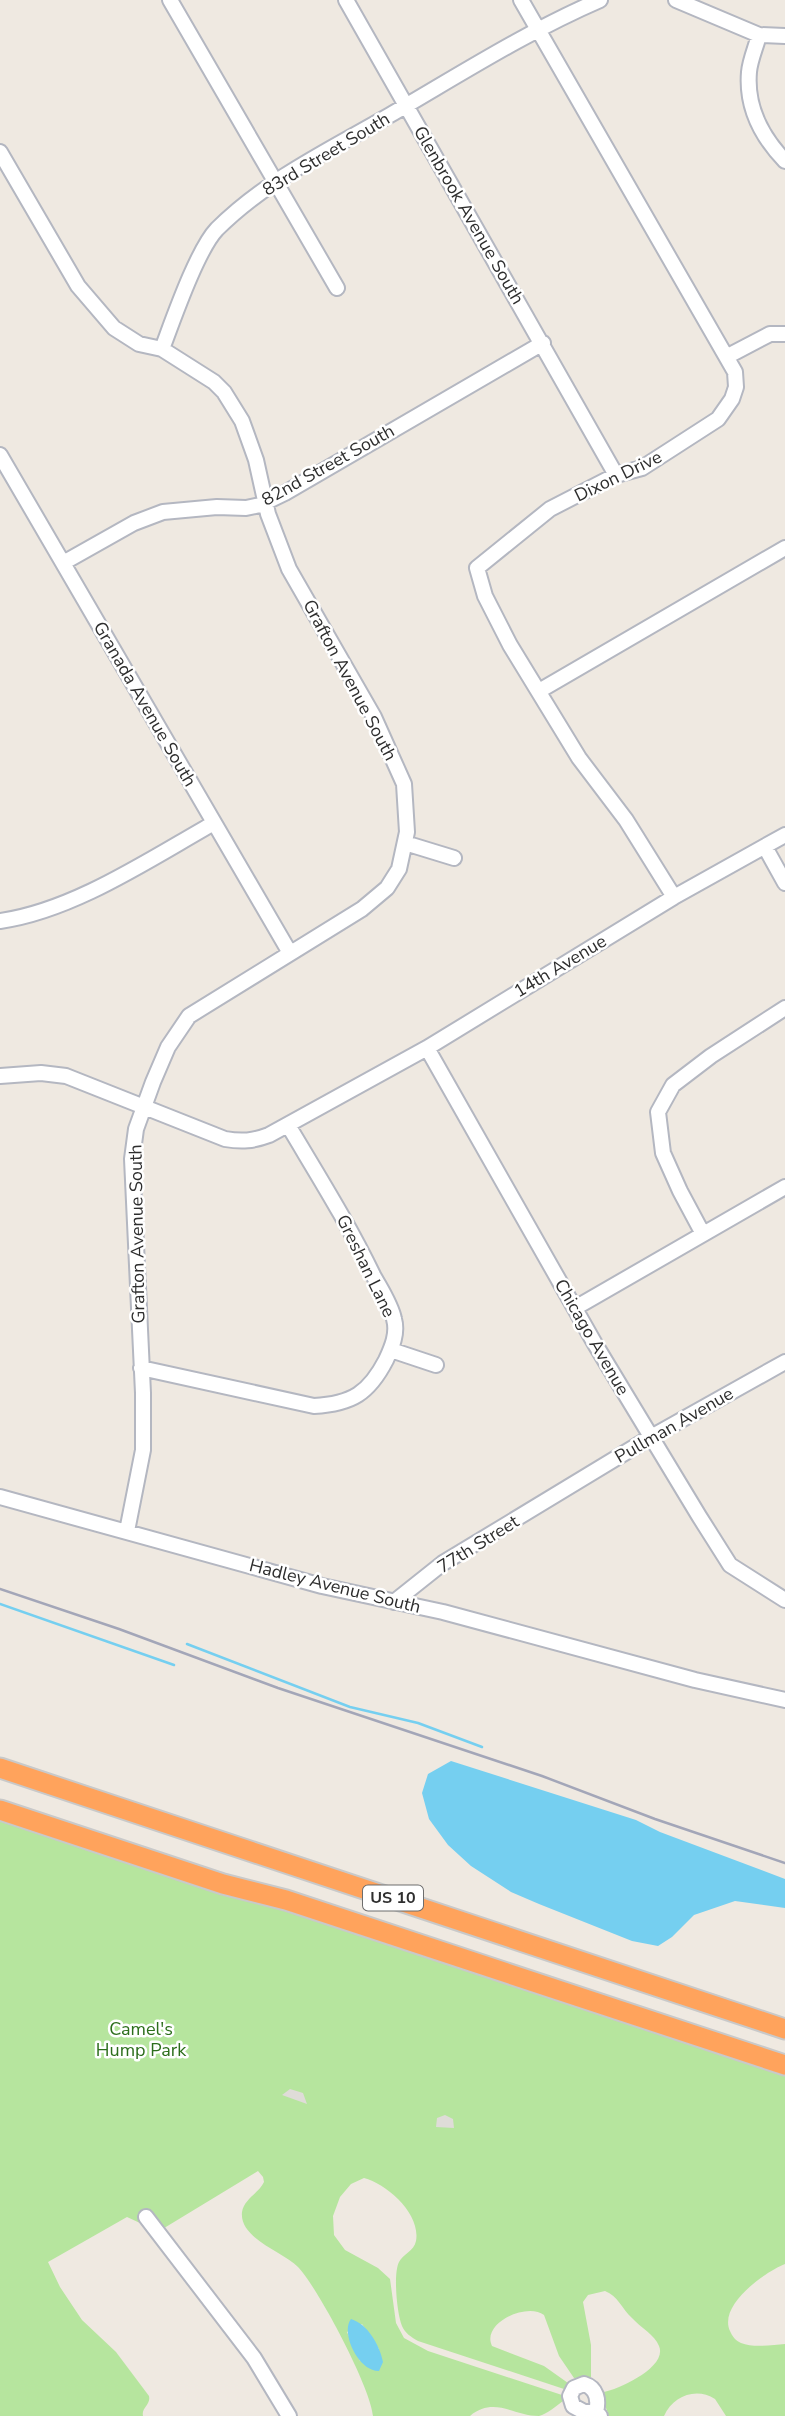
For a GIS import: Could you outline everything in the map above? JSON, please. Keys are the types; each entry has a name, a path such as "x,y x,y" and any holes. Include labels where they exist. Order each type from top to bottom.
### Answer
{"highway":[{"name":"US 10","path":"0,1768 785,2029"},
{"name":"US 10","path":"0,1810 223,1884 286,1900 785,2065"}],"street":[{"path":"170,0 337,288"},
{"name":"Glenbrook Avenue South","path":"346,0 616,475"},
{"name":"Dixon Drive","path":"522,0 735,372 736,387 732,399 718,419 642,468 616,475 550,509 477,568 485,596 510,645 579,758 626,820 674,897"},
{"name":"83rd Street South","path":"162,349 196,265 216,230 275,182 444,82 539,29 600,0"},
{"path":"676,0 759,34 785,36"},
{"path":"759,34 749,72 752,108 760,129 785,161"},
{"name":"Grafton Avenue South","path":"0,152 78,286 114,328 139,344 162,349 189,365 224,392 247,433 268,514 289,569 374,717 407,794 405,843 399,869 387,888 362,909 189,1016 168,1047 144,1106 136,1129 132,1159 143,1450 127,1531"},
{"path":"728,356 770,334 785,334"},
{"name":"82nd Street South","path":"63,564 134,523 163,512 218,507 246,508 266,502 542,343"},
{"name":"Granada Avenue South","path":"0,455 290,953"},
{"path":"538,691 785,548"},
{"path":"0,921 40,913 109,882 214,823"},
{"name":"14th Avenue","path":"0,1076 41,1073 66,1076 225,1139 243,1142 269,1135 427,1048 674,897 785,835"},
{"path":"405,843 454,859"},
{"path":"765,847 785,883"},
{"path":"704,1234 663,1153 658,1112 673,1084 785,1008"},
{"name":"Chicago Avenue","path":"427,1048 575,1308 730,1564 785,1600"},
{"name":"Greshan Lane","path":"141,1368 314,1406 337,1405 368,1388 377,1377 391,1350 396,1332 394,1317 356,1239 288,1125"},
{"path":"575,1308 785,1186"},
{"path":"391,1350 436,1366"},
{"name":"Pullman Avenue","path":"564,1491 651,1437 785,1362"},
{"name":"77th Street","path":"394,1602 443,1563 564,1491"},
{"name":"Hadley Avenue South","path":"0,1497 322,1586 785,1700"},
{"path":"146,2217 254,2358 289,2416"}],"green space":[{"name":"Camel's Hump Park","path":"0,1820 163,1870 785,2076 785,2264 766,2274 737,2300 728,2321 732,2335 741,2343 757,2346 785,2344 785,2416 726,2416 715,2399 708,2395 693,2394 673,2403 664,2416 609,2416 604,2392 640,2376 650,2369 660,2354 654,2338 605,2291 588,2295 583,2302 591,2345 591,2377 574,2378 559,2356 544,2315 527,2311 517,2313 499,2323 493,2330 490,2338 492,2346 544,2366 568,2383 564,2389 418,2341 408,2335 402,2326 396,2294 399,2262 416,2241 413,2221 392,2193 364,2178 351,2184 340,2197 333,2216 334,2235 345,2250 378,2268 390,2279 396,2323 404,2338 428,2351 562,2395 563,2401 539,2416 496,2407 479,2410 470,2416 373,2416 354,2362 307,2278 291,2261 255,2237 243,2222 243,2207 264,2182 258,2171 151,2236 140,2223 127,2217 48,2262 60,2287 82,2320 116,2352 149,2396 143,2416 0,2416","holes":["362,2324 379,2349 360,2361 347,2332"]}],"shaded area":[{"path":"290,2089 303,2093 307,2104 282,2095"},
{"path":"445,2115 453,2119 454,2128 436,2127 437,2118"}],"water":[{"path":"451,1761 636,1820 660,1832 785,1879 785,1908 735,1901 694,1915 672,1937 658,1946 632,1941 511,1892 471,1866 448,1845 429,1819 422,1793 428,1774"},
{"path":"351,2319 363,2326 376,2343 383,2362 379,2371 365,2365 353,2351 348,2333"}],"waterway":[{"path":"0,1604 174,1665"},
{"path":"187,1644 350,1707 418,1723 482,1747"}],"railway":[{"path":"0,1589 785,1863"}]}
